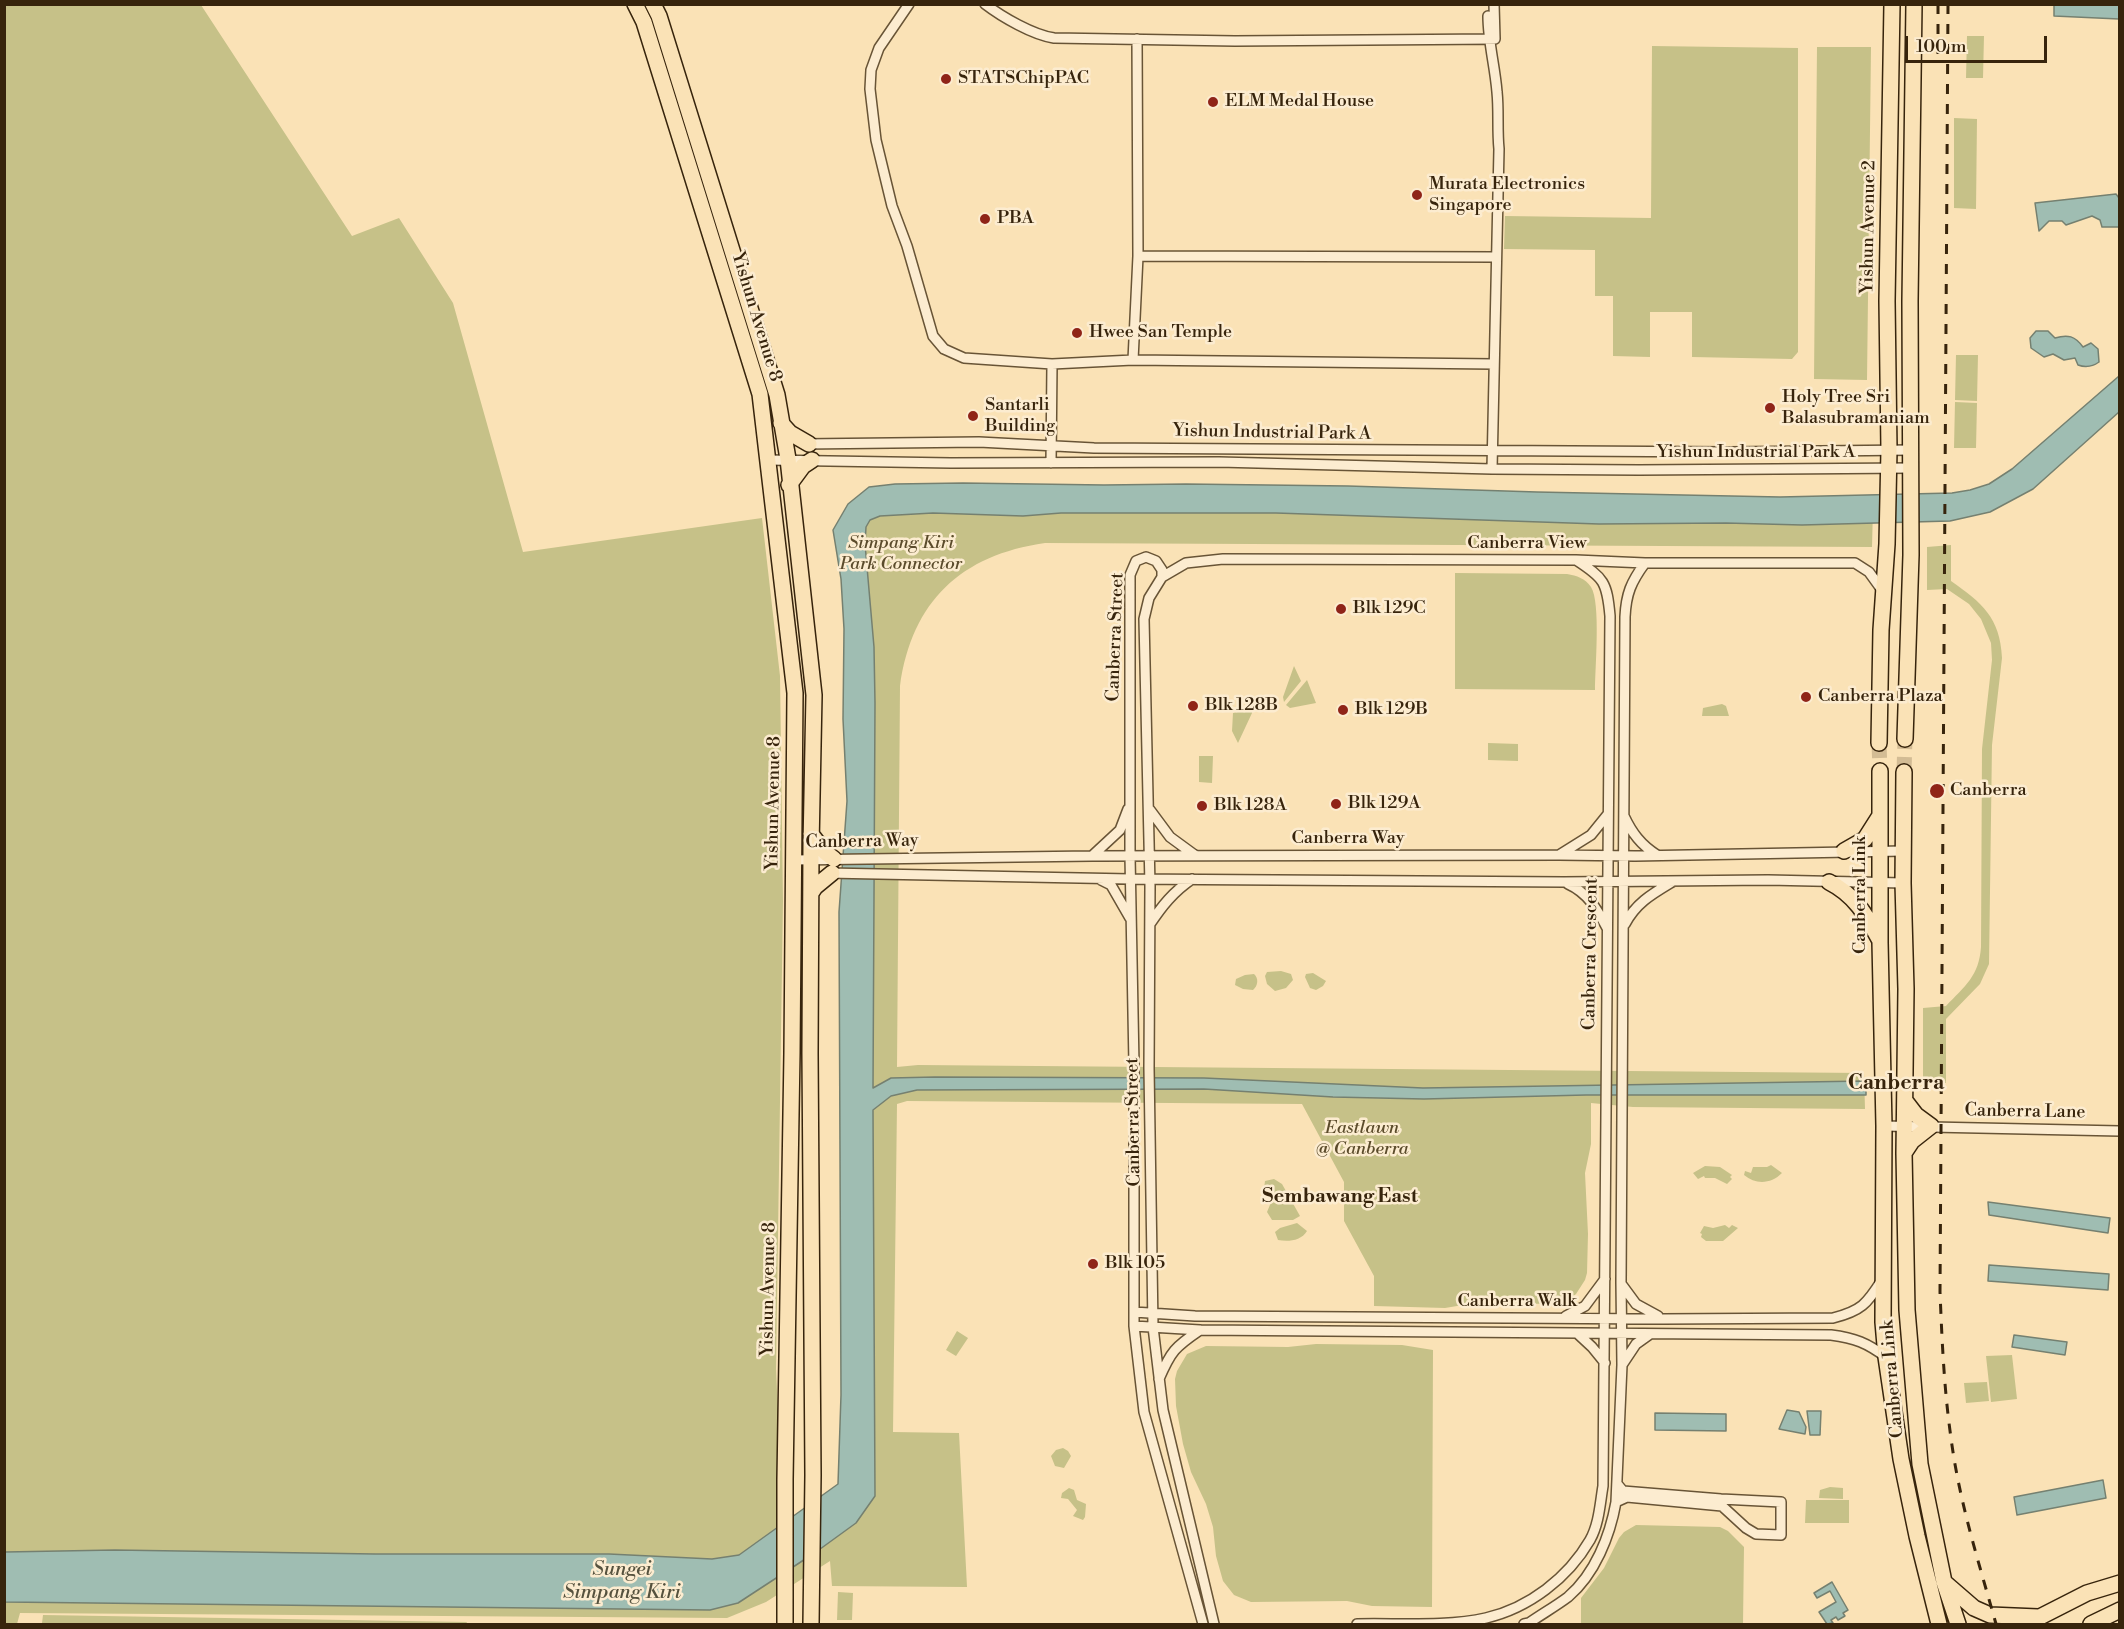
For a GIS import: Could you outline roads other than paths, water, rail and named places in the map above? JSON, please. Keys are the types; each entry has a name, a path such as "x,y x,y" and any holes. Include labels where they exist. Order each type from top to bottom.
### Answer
{"main road":[{"name":"Yishun Avenue 8","path":"635,4 644,22 759,394 795,693 792,1076 785,1479 786,1624"},
{"name":"Yishun Avenue 8","path":"653,4 659,16 777,395 786,452 814,695 810,1053 813,1475 811,1624"},
{"name":"Yishun Avenue 2","path":"1889,450 1887,301 1892,4"},
{"path":"1905,739 1912,471 1910,301 1914,4"},
{"path":"781,423 790,433 809,444"},
{"path":"1879,744 1889,450"},
{"path":"789,484 803,466 812,460"},
{"name":"Canberra Link","path":"1880,771 1880,942 1884,1126 1883,1278 1886,1357 1901,1459 1936,1621"},
{"name":"Canberra Link","path":"1905,772 1903,883 1906,990 1904,1153 1906,1310 1920,1464 1944,1582 1958,1624"},
{"path":"1844,852 1865,839 1880,815"},
{"path":"811,834 834,866 811,893"},
{"path":"1829,882 1844,890 1858,903 1880,942"},
{"path":"1904,1153 1912,1141 1930,1126 1916,1115 1906,1102"},
{"path":"1944,1582 1974,1608 1990,1615 2032,1621 2087,1593 2114,1584"},
{"path":"2091,1624 2118,1611 2109,1603 2107,1596 2114,1584"}],"street":[{"path":"909,4 879,48 871,70 870,89 876,140 892,206 907,246 933,336 944,349 964,358 1052,364 1133,360 1494,364"},
{"path":"985,4 996,13 1045,36 1336,41 1492,39"},
{"path":"1488,4 1497,93 1499,149 1492,469"},
{"path":"1492,39 1494,4"},
{"path":"1133,360 1138,256 1137,39"},
{"path":"1138,256 1496,258"},
{"path":"1051,463 1052,364"},
{"name":"Yishun Industrial Park A","path":"768,460 809,444 979,442 1052,446 1742,453 1911,450"},
{"name":"Yishun Industrial Park A","path":"766,444 812,460 951,463 1219,462 1492,469 1912,471"},
{"name":"Canberra Street","path":"1203,1624 1144,1412 1134,1326 1130,575 1136,561 1146,557 1156,561 1162,570 1162,577 1149,598 1144,618 1150,856 1149,1068 1153,1327 1163,1410 1216,1623"},
{"name":"Canberra View","path":"1162,577 1186,563 1223,559 1855,563 1869,572 1884,592"},
{"name":"Canberra Crescent","path":"1357,1624 1455,1622 1487,1618 1525,1603 1558,1581 1590,1539 1599,1515 1603,1486 1605,1363 1610,616 1608,594 1597,573 1576,560"},
{"name":"Canberra Crescent","path":"1524,1624 1529,1623 1570,1595 1597,1561 1612,1522 1618,1485 1623,1318 1621,1282 1624,926 1622,881 1626,598 1633,579 1645,562"},
{"path":"1609,703 1613,698 1624,696"},
{"path":"1092,856 1120,830 1130,804"},
{"path":"1149,809 1170,837 1196,856"},
{"path":"1559,855 1591,835 1608,814"},
{"path":"1623,814 1631,830 1644,847 1657,855"},
{"name":"Canberra Way","path":"793,867 834,866 881,858 1623,856 1903,851"},
{"name":"Canberra Way","path":"793,867 834,866 881,874 1130,879 1564,882 1768,880 1903,883"},
{"path":"1094,878 1111,885 1131,920"},
{"path":"1150,924 1176,890 1192,879"},
{"path":"1624,926 1632,910 1640,902 1673,881"},
{"path":"1564,882 1576,888 1595,905 1608,930"},
{"path":"1884,1126 1930,1126"},
{"name":"Canberra Lane","path":"1930,1126 2120,1131"},
{"name":"Canberra Walk","path":"1134,1312 1205,1316 1833,1318 1855,1312 1870,1299 1883,1278"},
{"path":"1555,1318 1574,1313 1585,1306 1605,1279"},
{"path":"1621,1282 1636,1304 1663,1319"},
{"name":"Canberra Walk","path":"1134,1326 1200,1330 1832,1335 1867,1343 1886,1357"},
{"path":"1158,1381 1170,1355 1200,1330"},
{"path":"1578,1334 1605,1363"},
{"path":"1622,1365 1636,1344 1650,1334"},
{"path":"1616,1502 1627,1497 1722,1506 1756,1534 1781,1535 1781,1502 1623,1491 1618,1485"}],"water":[{"path":"2054,5 2119,5 2119,19 2054,16"},
{"path":"2116,194 2119,198 2119,227 2102,227 2100,220 2092,216 2066,225 2062,221 2049,221 2039,231 2035,203"},
{"path":"2036,331 2048,331 2055,338 2071,337 2083,347 2091,343 2098,349 2099,362 2091,366 2084,366 2078,365 2075,358 2064,360 2053,354 2044,357 2031,348 2030,338"},
{"name":"Sungei Simpang Kiri","path":"2119,376 2119,412 2033,489 1990,512 1950,521 1802,525 1599,524 1276,513 1061,513 1023,516 933,513 880,516 870,520 866,527 865,544 874,647 875,703 873,1088 891,1078 935,1077 1204,1078 1423,1088 1866,1081 1866,1095 1586,1095 1424,1099 1333,1097 1204,1089 917,1090 891,1096 873,1110 875,1496 856,1523 738,1603 710,1610 5,1602 5,1552 115,1550 375,1554 609,1554 712,1559 739,1555 838,1484 841,1395 839,912 847,801 843,719 844,629 841,579 833,530 848,504 869,487 895,484 963,483 1186,484 1780,497 1952,493 1989,484 2012,469"},
{"path":"1988,1202 2110,1218 2108,1233 1989,1215"},
{"path":"1989,1265 2109,1274 2108,1290 1988,1281"},
{"path":"2014,1335 2067,1342 2065,1355 2012,1347"},
{"path":"1787,1410 1799,1412 1806,1427 1805,1434 1779,1429"},
{"path":"1807,1411 1821,1411 1820,1435 1810,1435"},
{"path":"1655,1413 1726,1414 1726,1431 1655,1430"},
{"path":"2103,1480 2106,1498 2017,1515 2014,1497"},
{"path":"1832,1582 1848,1610 1843,1613 1845,1616 1838,1620 1836,1617 1831,1620 1833,1623 1827,1624 1819,1612 1836,1602 1830,1591 1817,1598 1814,1593"}],"tunnel":[{"path":"1904,772 1905,739"},
{"path":"1879,743 1880,771"}],"railway":[{"path":"1938,4 1938,62"},
{"path":"1948,4 1940,1292 1945,1383 1955,1462 1970,1532 1996,1624"}],"place":[{"name":"STATSChipPAC","path":"946,79"},
{"name":"ELM Medal House","path":"1213,102"},
{"name":"Murata Electronics Singapore","path":"1417,195"},
{"name":"PBA","path":"985,219"},
{"name":"Hwee San Temple","path":"1077,333"},
{"name":"Holy Tree Sri Balasubramaniam","path":"1770,408"},
{"name":"Santarli Building","path":"973,416"},
{"name":"Blk 129C","path":"1341,609"},
{"name":"Canberra Plaza","path":"1806,697"},
{"name":"Blk 128B","path":"1193,706"},
{"name":"Blk 129B","path":"1343,710"},
{"name":"Canberra","path":"1937,791"},
{"name":"Blk 129A","path":"1336,804"},
{"name":"Blk 128A","path":"1202,806"},
{"name":"Blk 105","path":"1093,1264"}],"district":[{"name":"Canberra","path":"1896,1084"},
{"name":"Sembawang East","path":"1340,1197"}],"park label":[{"name":"Simpang Kiri Park Connector","path":"901,554"},
{"name":"Eastlawn @ Canberra","path":"1362,1139"}]}
